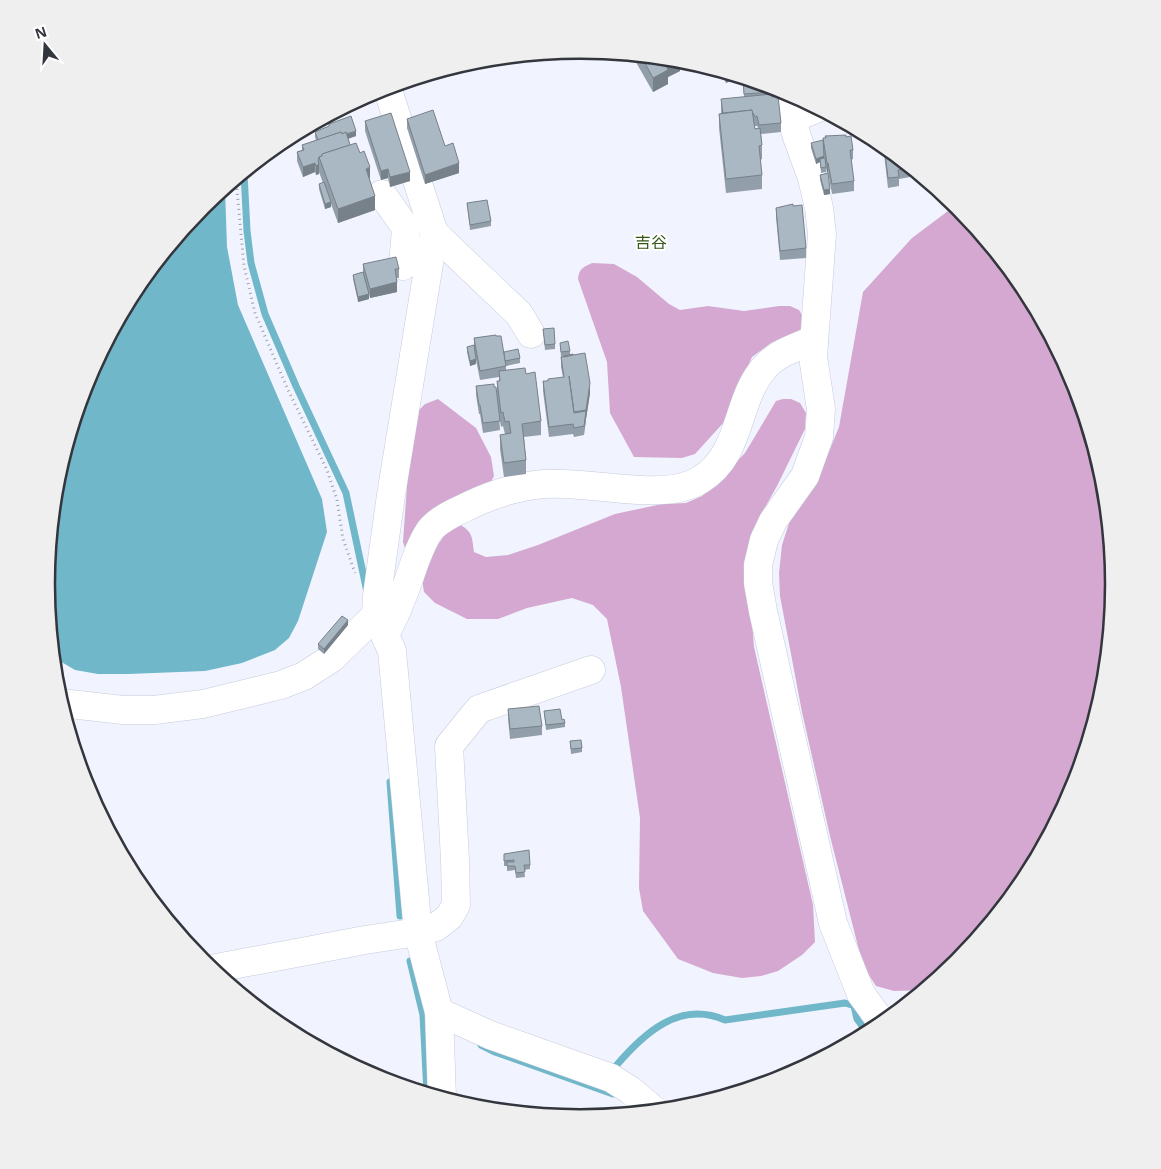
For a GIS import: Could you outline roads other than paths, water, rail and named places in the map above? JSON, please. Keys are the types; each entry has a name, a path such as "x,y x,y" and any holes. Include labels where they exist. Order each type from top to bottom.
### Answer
{"street":[{"path":"389,95 424,228 377,596 381,625 392,651 418,932 439,1012 442,1091"},
{"path":"787,101 812,178 822,234 813,357 821,409 819,437 805,476 773,521 764,540 758,566 758,583 832,923 861,994 878,1017"},
{"path":"791,119 810,111"},
{"path":"382,194 424,228 518,314 530,334"},
{"path":"403,266 424,228"},
{"path":"69,704 123,710 154,710 203,704 281,685 304,676 381,625 401,601 420,550 431,529 445,518 472,504 518,488 545,484 665,490 686,487 702,479 716,467 731,445 753,384 765,366 780,355 814,340"},
{"path":"221,967 418,932 436,927 449,917 456,905 456,860 449,746 478,708 591,670"},
{"path":"439,1012 490,1035 611,1078 630,1090 649,1106"}],"water":[{"path":"225,197 227,247 238,305 322,499 327,532 298,621 289,638 275,650 242,663 205,671 98,674 75,670 60,661 59,653 56,619 56,550 65,482 83,416 95,383 125,322 185,238"}],"waterway":[{"path":"244,181 251,263 265,314 346,493 367,592"},
{"path":"390,782 400,916"},
{"path":"410,961 423,1015 427,1087"},
{"path":"615,1067 650,1032 677,1017 692,1014 708,1015 725,1020 845,1003 855,1006"},
{"path":"854,1006 857,1019 863,1027"},
{"path":"481,1045 495,1052 613,1094"}],"district":[{"name":"吉谷","path":"651,242"}]}
